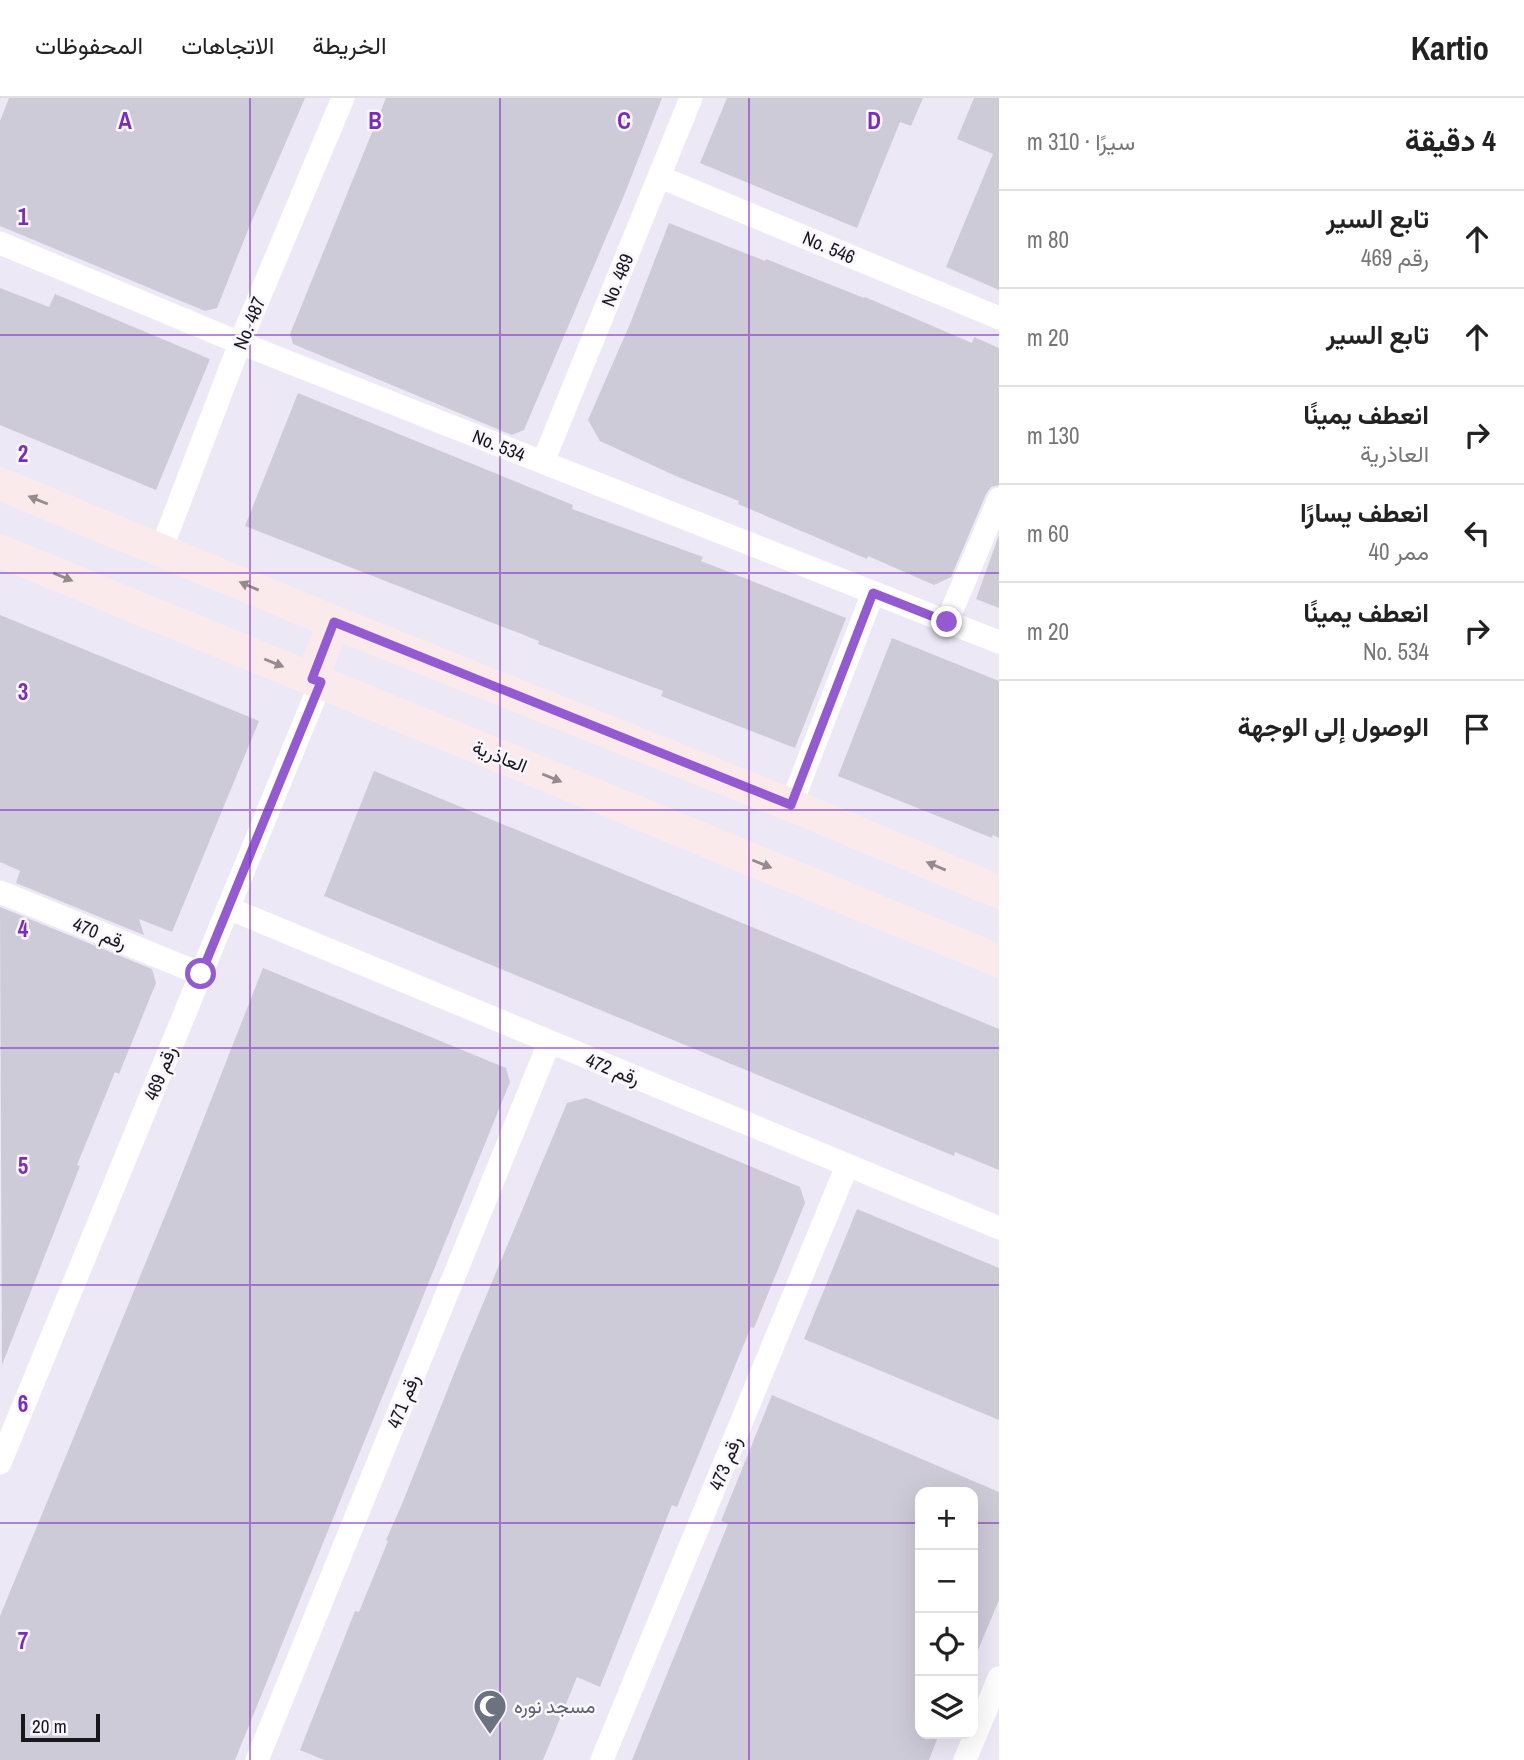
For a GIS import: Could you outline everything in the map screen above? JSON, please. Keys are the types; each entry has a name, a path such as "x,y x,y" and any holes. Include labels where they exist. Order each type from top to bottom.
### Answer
{"street":[{"name":"No. 487","path":"161,550 240,343 343,98"},
{"name":"No. 489","path":"543,462 691,98"},
{"name":"No. 546","path":"660,177 999,318"},
{"name":"No. 534","path":"0,243 240,343 999,642"},
{"path":"0,484 999,892"},
{"path":"947,622 999,499"},
{"name":"العاذرية","path":"0,551 999,961"},
{"path":"791,805 873,593"},
{"path":"316,681 334,622"},
{"name":"رقم 469","path":"0,1463 228,908 316,681"},
{"name":"رقم 470","path":"0,892 201,974"},
{"name":"رقم 472","path":"228,908 999,1228"},
{"name":"رقم 471","path":"257,1760 549,1043"},
{"name":"رقم 473","path":"602,1760 847,1166"},
{"path":"965,1760 999,1678"}],"building":[{"path":"9,98 305,98 217,308 205,311 0,226 0,121"},
{"path":"386,98 662,98 625,193 524,430 512,435 293,344 290,334"},
{"path":"727,98 923,98 911,126 900,122 857,228 700,163"},
{"path":"974,98 999,98 999,290 946,267 993,154 957,139"},
{"path":"669,223 865,297 972,343 974,337 999,348 999,485 991,487 986,494 951,577 934,585 738,504 739,501 678,477 600,441 588,420 630,324"},
{"path":"0,288 49,307 55,294 210,359 156,490 0,425"},
{"path":"298,393 573,505 572,509 703,557 701,561 846,618 795,748 661,696 663,691 538,644 539,641 245,526"},
{"path":"999,535 999,608 976,599"},
{"path":"0,615 259,721 172,932 139,919 144,935 16,883 20,871 0,862"},
{"path":"892,638 999,681 999,838 993,835 992,838 838,776"},
{"path":"374,771 999,1029 999,1170 955,1152 954,1156 324,896"},
{"path":"0,907 152,969 156,983 119,1074 115,1072 77,1165 80,1166 2,1365"},
{"path":"263,968 506,1068 510,1082 235,1760 0,1760 0,1616 176,1189"},
{"path":"586,1098 800,1187 805,1203 677,1507 672,1505 600,1687 577,1677 543,1760 324,1760 300,1750 355,1611 359,1612 461,1356 567,1103"},
{"path":"857,1209 999,1268 999,1420 804,1339"},
{"path":"772,1395 999,1492 999,1600 978,1650 978,1487 915,1487 915,1739 937,1739 929,1760 632,1760 728,1524 721,1521"}],"place":[{"name":"مسجد نوره","path":"490,1736"}],"route":[{"path":"201,974 321,682 312,679 334,622 791,805 873,593 947,622"}]}
